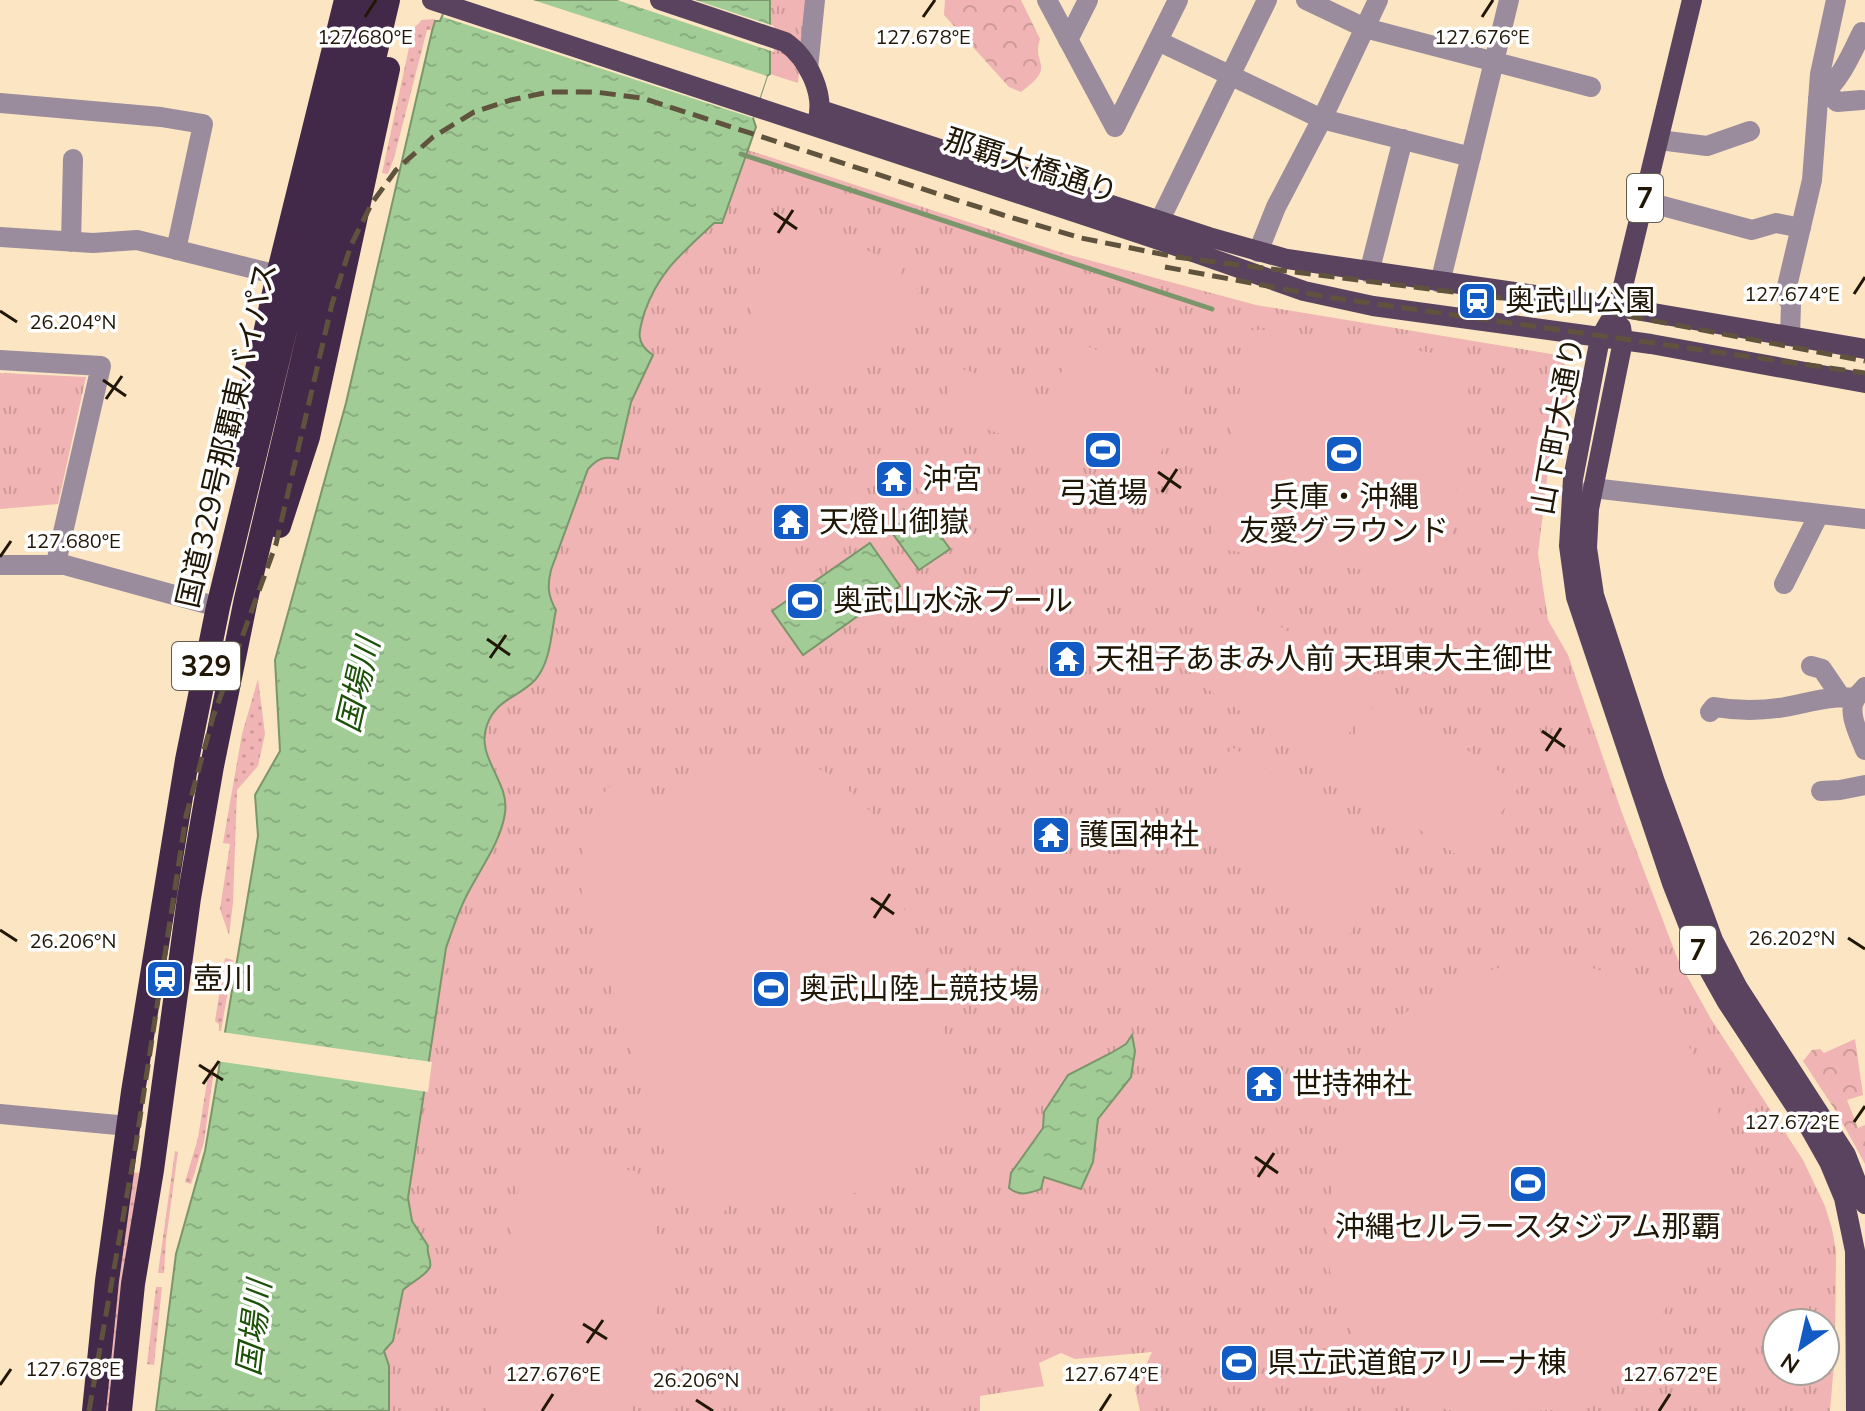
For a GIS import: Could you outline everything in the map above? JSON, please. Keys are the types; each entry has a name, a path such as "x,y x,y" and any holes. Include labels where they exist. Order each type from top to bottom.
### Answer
{"highway":[{"path":"220,600 225,524 278,275 346,0"},
{"name":"国道329号那覇東バイパス","path":"94,1411 107,1281 163,899 220,600 365,0"},
{"name":"国道329号那覇東バイパス","path":"120,1411 133,1284 158,1129 189,898 212,766 246,599 388,0"},
{"path":"246,599 275,538 308,437 404,0"},
{"path":"128,1126 158,1129"}],"main road":[{"path":"660,0 785,42 798,53 808,69 820,99 818,119"},
{"name":"7","path":"1618,307 1692,0"},
{"name":"那覇大橋通り","path":"440,3 756,108 818,119 1258,252 1320,266 1618,307 1865,349"},
{"name":"那覇大橋通り","path":"818,119 1304,291 1373,306 1623,341 1865,383"},
{"name":"山下町大通り","path":"1618,307 1600,338 1571,494 1569,546 1576,597 1676,895 1699,952 1727,1002 1821,1147 1844,1198 1855,1251 1856,1411"},
{"name":"山下町大通り","path":"1618,307 1623,341 1589,509 1587,548 1594,595 1706,924 1738,988 1846,1155 1865,1204"}],"street":[{"path":"808,69 815,0"},
{"path":"1047,0 1115,127 1178,0"},
{"path":"1068,40 1088,0"},
{"path":"1160,220 1267,0"},
{"path":"1306,0 1365,28 1591,87"},
{"path":"1258,252 1276,207 1378,0"},
{"path":"1440,283 1509,0"},
{"path":"1790,336 1791,304 1785,295 1812,180 1822,95 1820,74 1836,0"},
{"path":"1822,95 1847,62 1862,32 1865,33"},
{"path":"1158,41 1322,119 1471,157"},
{"path":"1822,95 1837,102 1862,100"},
{"path":"0,103 161,117 203,124 176,250"},
{"path":"1659,140 1707,146 1750,131"},
{"path":"1369,273 1403,139"},
{"path":"71,242 73,159"},
{"path":"1644,201 1752,230 1776,223 1801,228"},
{"path":"0,237 71,242 137,240 278,275"},
{"path":"0,360 101,366 56,563"},
{"path":"1592,488 1865,519"},
{"path":"1784,584 1819,514"},
{"path":"0,565 56,563 220,600"},
{"path":"1811,666 1822,669 1854,694"},
{"path":"1710,712 1714,707 1736,711 1785,707 1854,694"},
{"path":"1854,694 1853,719 1865,750"},
{"path":"1821,791 1865,785"},
{"path":"0,1114 128,1126"}],"green space":[{"path":"768,0 806,0 798,83 770,74"},
{"path":"945,0 1021,0 1040,39 1038,54 1041,70 1032,83 1021,92 1009,87 944,15"},
{"path":"435,19 431,30 427,30 394,158 388,174 382,173 413,29 422,20"},
{"name":"奥武山公園","path":"748,150 1066,254 1256,305 1557,355 1571,377 1555,462 1549,462 1538,554 1548,620 1568,655 1622,813 1678,960 1711,1019 1803,1160 1825,1206 1836,1251 1835,1307 1761,1307 1761,1387 1832,1387 1830,1411 1140,1411 1135,1389 1152,1352 1075,1359 1061,1353 1039,1363 1044,1386 980,1396 980,1411 389,1411 384,1351 401,1295 428,1246 412,1221 408,1198 446,948 505,798 485,753 484,731 494,710 530,685 546,661 556,610 549,591 551,570 588,469 602,459 618,458 631,402 652,355 643,345 640,335 651,296 682,253 714,223 722,222"},
{"path":"786,213 903,267 900,278 919,290 895,326 888,343 866,366 839,379 777,388 758,380 745,365 754,293 769,233 773,222"},
{"name":"兵庫・沖縄 友愛グラウンド","path":"1251,330 1271,330 1462,357 1471,367 1448,564 1428,579 1226,550 1212,540"},
{"name":"弓道場","path":"1073,340 1099,351 1101,346 1134,358 1132,363 1187,383 1148,488 940,412 957,367 1051,401"},
{"path":"0,373 86,377 58,504 0,509"},
{"path":"1241,600 1377,691 1326,768 1189,677"},
{"path":"258,679 265,734 258,766 237,790 229,935 220,909 230,844 223,843 242,734"},
{"path":"1382,693 1520,785 1468,862 1331,771"},
{"path":"1232,747 1400,858 1349,935 1182,824"},
{"name":"奥武山陸上競技場","path":"757,754 795,759 816,767 836,778 872,813 962,1083 956,1113 942,1139 921,1160 895,1177 865,1190 804,1202 775,1202 739,1195 714,1223 691,1204 673,1178 582,895 581,861 590,835 605,815 594,803 618,778 654,804 678,782 700,768"},
{"path":"225,958 233,960 219,1031 219,1024 215,1021"},
{"name":"沖縄セルラースタジアム那覇","path":"1550,961 1596,969 1626,981 1672,1023 1688,1045 1702,1068 1720,1120 1725,1173 1721,1200 1710,1232 1686,1277 1639,1348 1602,1387 1572,1405 1555,1410 1448,1410 1411,1392 1375,1364 1349,1327 1340,1307 1333,1285 1327,1240 1343,1112 1357,1070 1382,1035 1401,1016 1423,1000 1470,976 1523,963"},
{"path":"1855,1039 1863,1095 1847,1100 1858,1128 1865,1125 1865,1164 1803,1061 1812,1050 1820,1049 1824,1053"},
{"path":"215,1062 204,1142 191,1184 185,1182 198,1138 209,1069 214,1067"},
{"path":"175,1151 178,1152 164,1273 158,1273"},
{"path":"523,1159 637,1171 668,1266 631,1411 486,1411"},
{"path":"133,1172 139,1173 110,1411 103,1411"},
{"path":"156,1287 162,1287 154,1365 147,1364"}],"water":[{"name":"国場川","path":"449,0 770,0 770,74 753,118 756,127 722,223 714,223 674,262 658,284 645,311 640,330 641,341 653,355 631,402 618,459 602,459 588,469 551,570 549,591 556,610 544,665 535,680 496,710 487,725 485,748 503,790 505,813 495,843 462,905 446,948 408,1198 412,1221 428,1246 430,1267 403,1290 393,1341 384,1351 389,1366 389,1411 156,1411 176,1254 205,1151 258,836 255,795 280,751 275,660 346,403 432,31"},
{"path":"921,509 950,549 919,570 890,530"},
{"path":"870,543 900,586 803,655 772,611"},
{"path":"1132,1035 1135,1051 1131,1077 1098,1119 1093,1162 1081,1189 1044,1177 1041,1189 1032,1192 1021,1193 1009,1188 1011,1173 1043,1128 1044,1112 1068,1075 1126,1044"}],"pier":[{"path":"449,0 533,0 767,76 753,118 443,17"},
{"path":"617,0 695,0 774,26 774,52"},
{"path":"221,1032 432,1062 428,1092 216,1061"}],"waterway":[{"path":"741,154 1212,309"}],"railway":[{"path":"89,1411 136,1144 186,816 213,717 276,544 332,304 351,245 372,203 396,170 433,137 474,112 549,92 595,92 642,98 1081,238 1176,257 1597,310 1865,361"},
{"path":"1165,267 1327,297 1865,373"}],"place":[{"name":"奥武山公園","path":"1477,301"},
{"name":"弓道場","path":"1103,450"},
{"name":"兵庫・沖縄 友愛グラウンド","path":"1344,454"},
{"name":"沖宮","path":"894,479"},
{"name":"天燈山御嶽","path":"791,522"},
{"name":"奥武山水泳プール","path":"805,601"},
{"name":"天祖子あまみ人前 天珥東大主御世","path":"1067,659"},
{"name":"護国神社","path":"1051,835"},
{"name":"壺川","path":"165,979"},
{"name":"奥武山陸上競技場","path":"771,989"},
{"name":"世持神社","path":"1264,1084"},
{"name":"沖縄セルラースタジアム那覇","path":"1528,1184"},
{"name":"県立武道館アリーナ棟","path":"1239,1363"}]}
